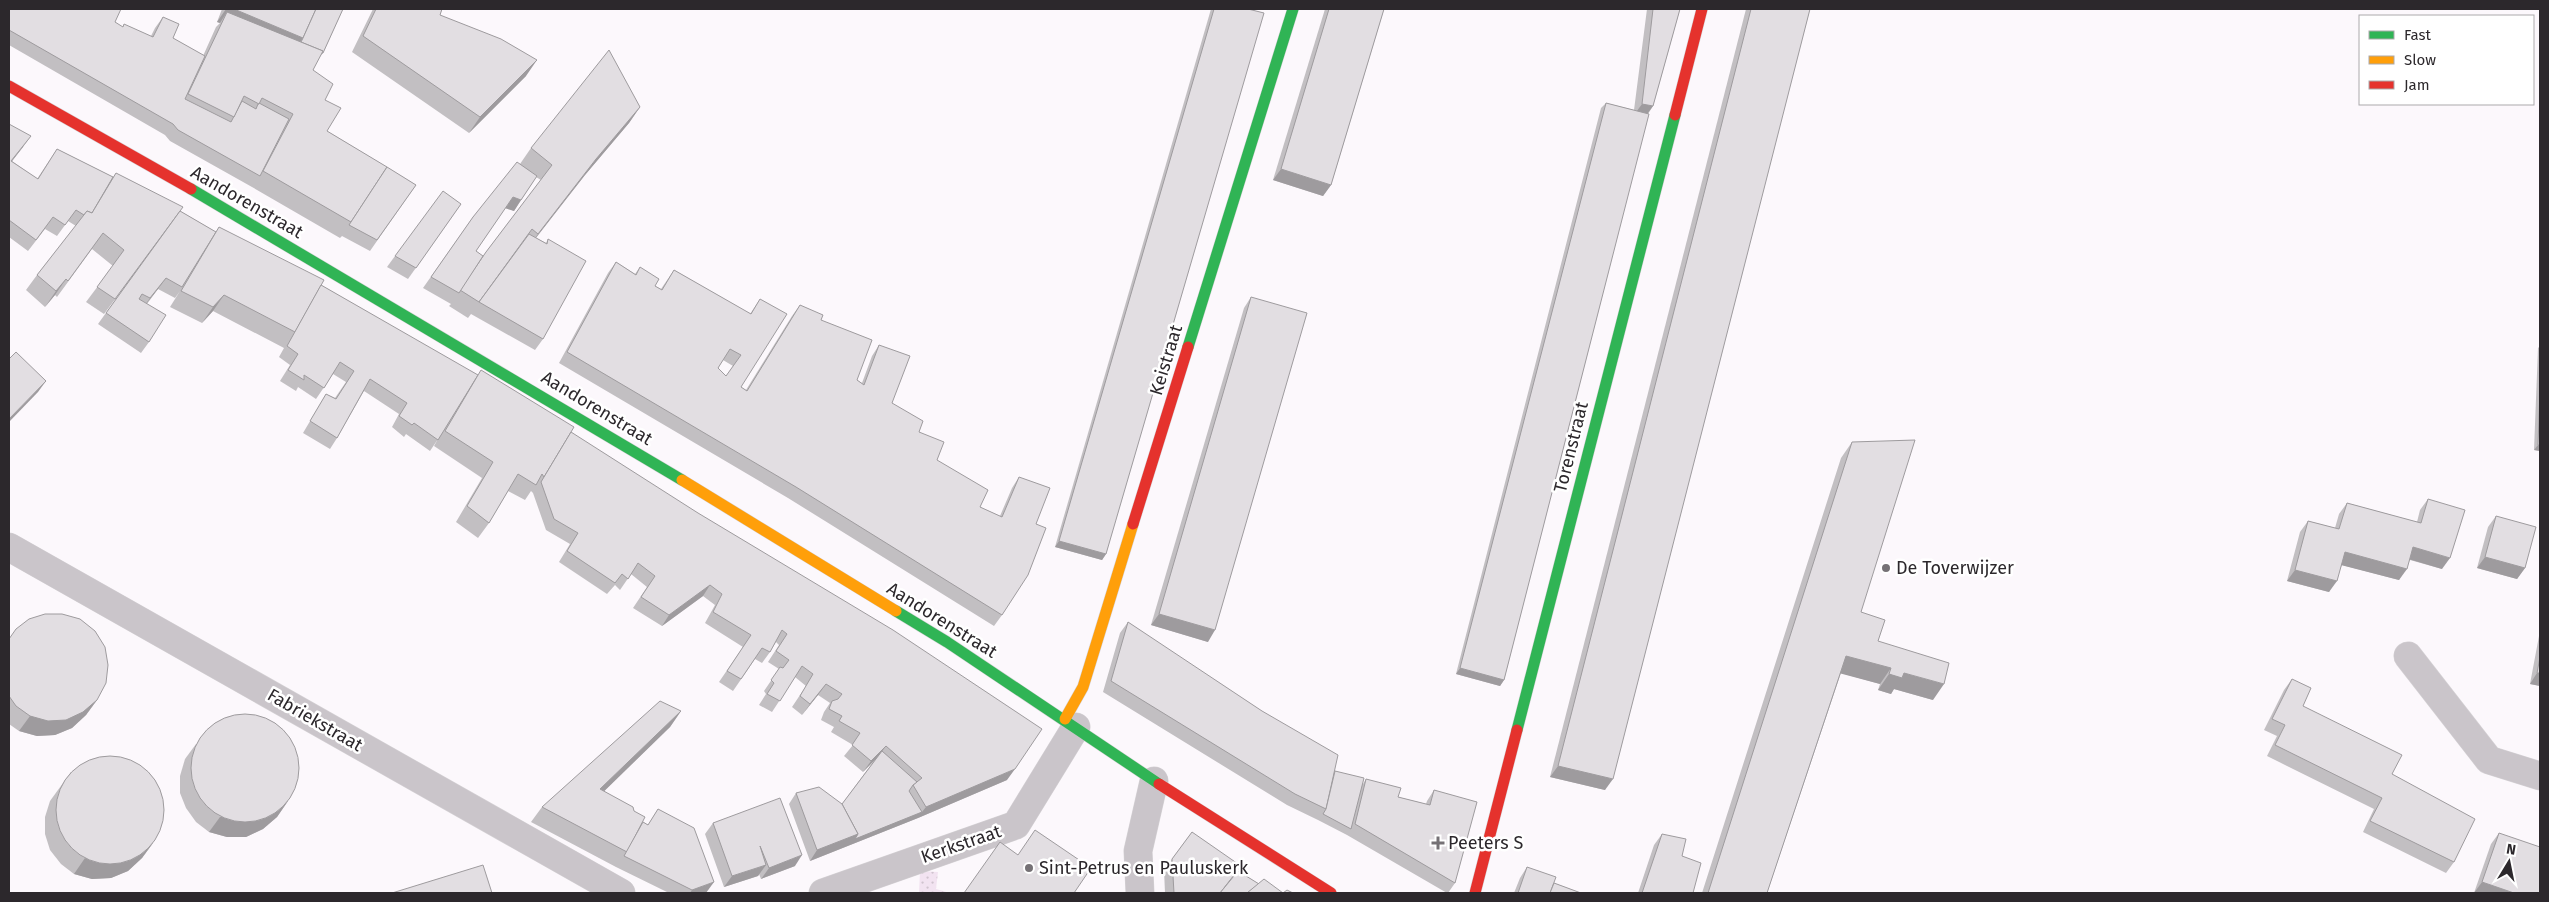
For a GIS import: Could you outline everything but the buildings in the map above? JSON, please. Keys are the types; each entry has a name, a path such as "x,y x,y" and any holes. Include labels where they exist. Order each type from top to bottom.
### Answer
{"street":[{"name":"Keistraat","path":"1070,723 1083,687 1293,9"},
{"name":"Torenstraat","path":"1475,893 1702,9"},
{"name":"Aandorenstraat","path":"9,86 242,218 614,438 946,642 1154,780 1331,893"},
{"name":"Fabriekstraat","path":"9,547 621,893"},
{"path":"2408,656 2489,760 2540,776"},
{"name":"Kerkstraat","path":"825,893 1016,825 1070,723"},
{"path":"1140,893 1138,851 1154,780"}],"shaded area":[{"path":"920,871 938,872 936,889 950,893 919,893"}],"traffic: fast":[{"path":"1188,347 1293,9"},
{"path":"1517,730 1675,115"},
{"path":"191,189 682,480"},
{"path":"896,611 947,642 1159,784"}],"traffic: slow":[{"path":"682,480 896,611"},
{"path":"1065,719 1083,687 1133,524"}],"traffic: jam":[{"path":"1675,115 1702,9"},
{"path":"9,86 191,189"},
{"path":"1133,524 1188,347"},
{"path":"1475,893 1517,730"},
{"path":"1159,784 1331,893"}],"place":[{"name":"De Toverwijzer","path":"1886,568"},
{"name":"Peeters S","path":"1438,843"},
{"name":"Sint-Petrus en Pauluskerk","path":"1029,868"}]}
